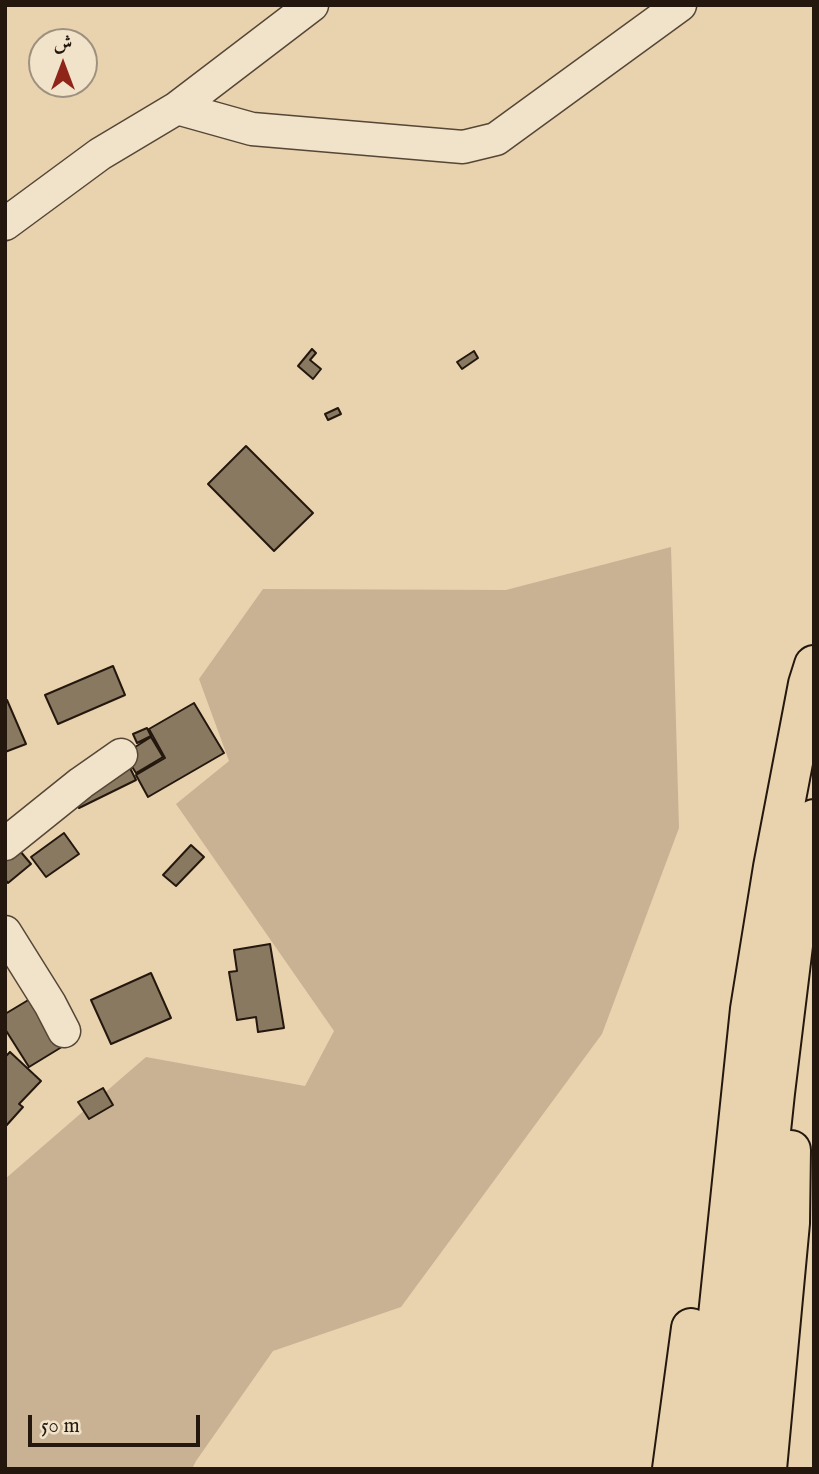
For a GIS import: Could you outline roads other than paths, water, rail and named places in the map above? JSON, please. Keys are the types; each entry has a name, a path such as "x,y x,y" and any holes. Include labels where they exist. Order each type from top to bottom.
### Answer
{"highway":[{"path":"672,1469 708,1204 750,1009 773,867 814,665"},
{"path":"735,1469 796,921 814,819"},
{"path":"767,1469 790,1223 791,964"},
{"path":"702,1469 750,1009"}],"street":[{"path":"5,224 100,154 177,108 312,5"},
{"path":"177,108 252,129 463,147 496,139 680,5"},
{"path":"5,844 81,783 121,755"},
{"path":"5,932 64,1031"}]}
